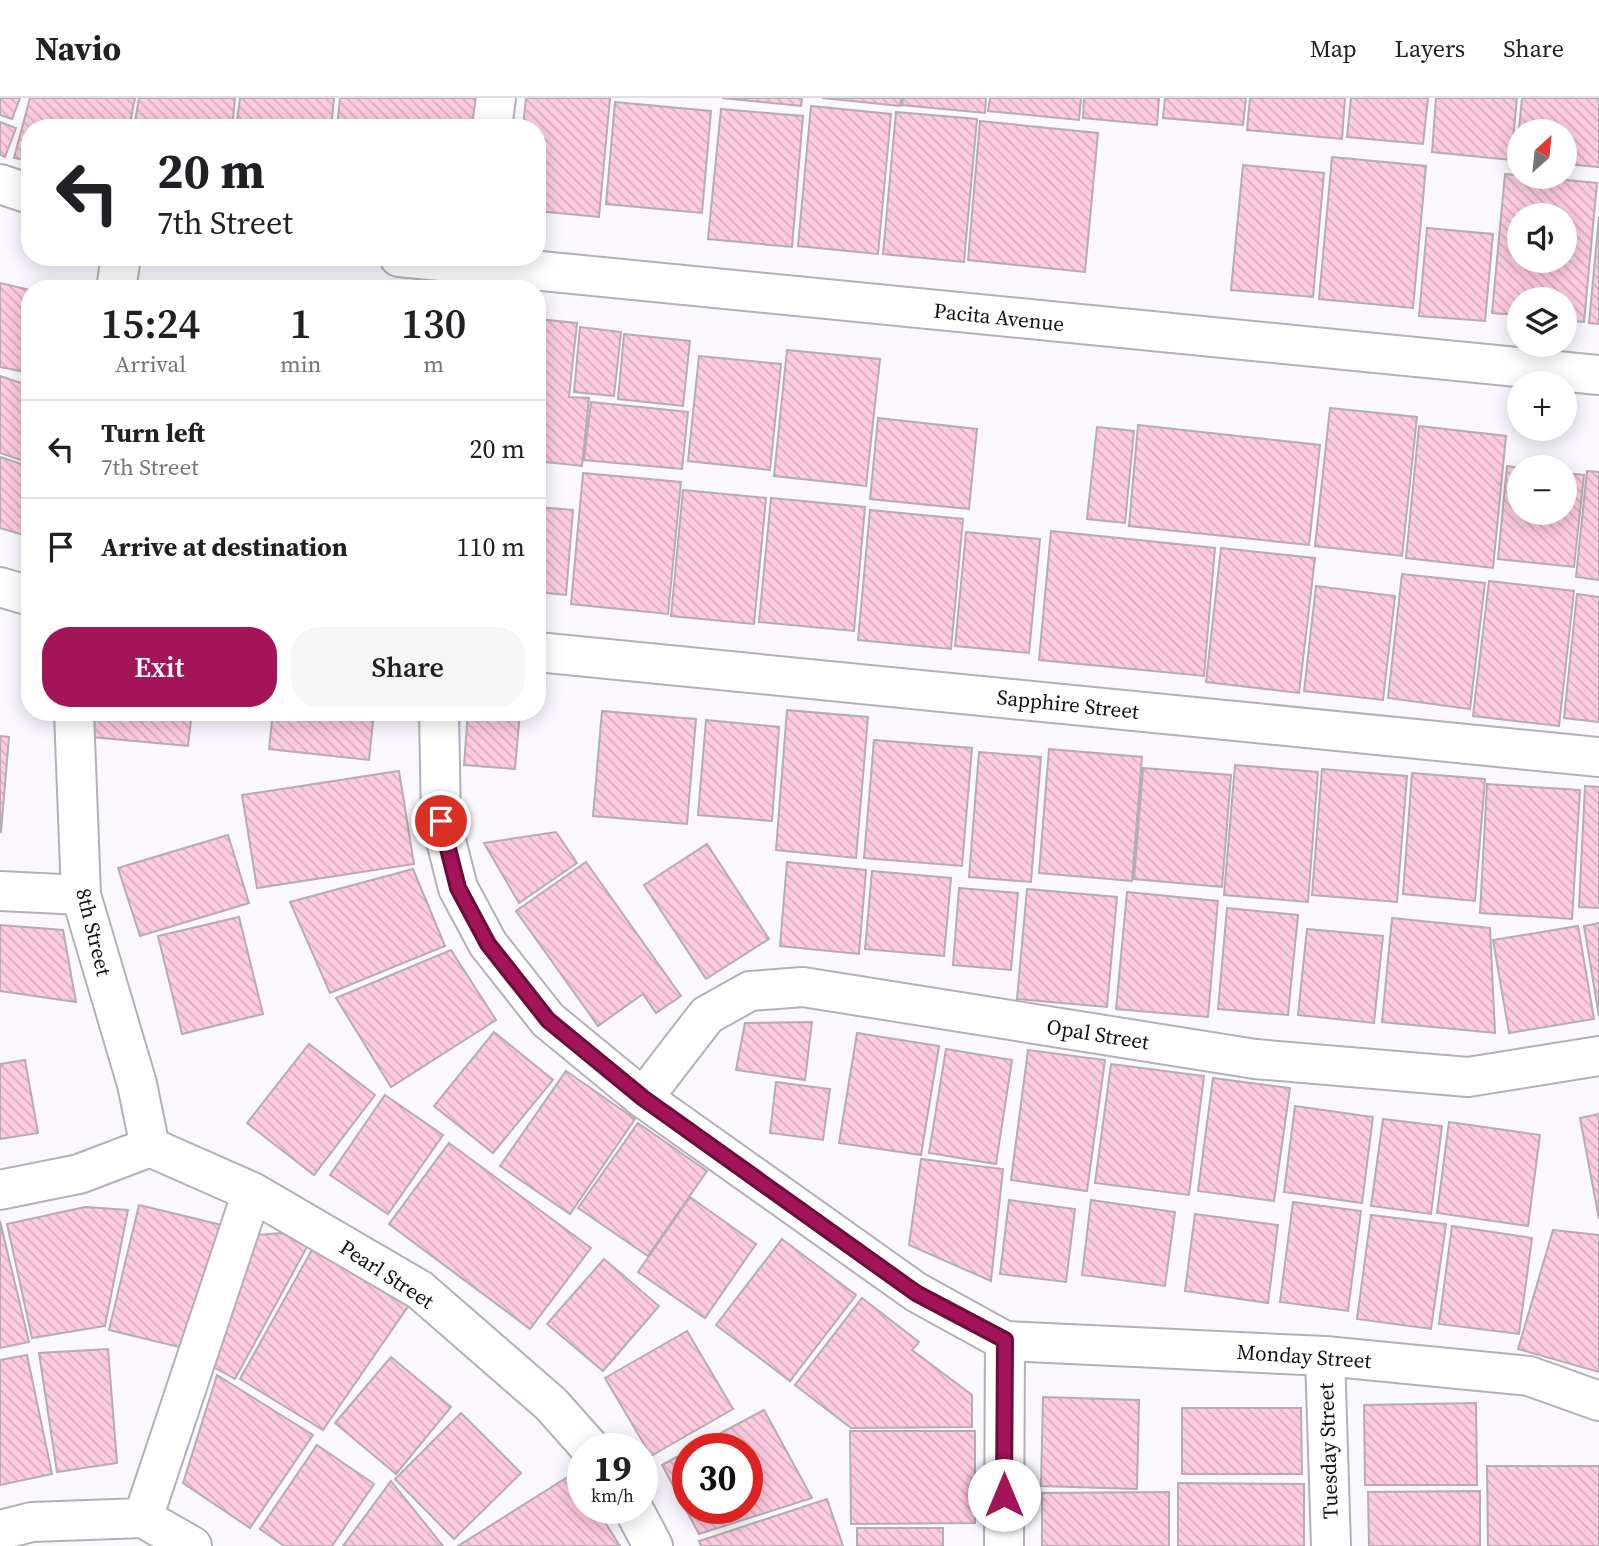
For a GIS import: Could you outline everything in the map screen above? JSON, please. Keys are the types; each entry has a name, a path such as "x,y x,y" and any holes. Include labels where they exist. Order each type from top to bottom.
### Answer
{"street":[{"path":"493,119 495,98"},
{"path":"0,184 21,191"},
{"name":"Pacita Avenue","path":"447,266 473,271 1599,375"},
{"path":"0,587 21,593"},
{"name":"Sapphire Street","path":"546,653 1599,757"},
{"name":"8th Street","path":"74,721 81,895 137,1084 150,1147"},
{"path":"439,721 441,821 458,888 488,944 548,1020 643,1098 916,1293 1005,1340 1004,1546"},
{"path":"0,891 81,895"},
{"name":"Opal Street","path":"643,1098 707,1016 750,991 803,987 1255,1059 1468,1077 1599,1056"},
{"path":"0,1190 79,1174 150,1147"},
{"name":"Pearl Street","path":"150,1147 252,1192 420,1290 551,1404 577,1433"},
{"path":"143,1518 252,1192"},
{"name":"Monday Street","path":"1005,1340 1325,1356 1529,1376 1599,1401"},
{"name":"Tuesday Street","path":"1325,1356 1331,1546"},
{"path":"0,1530 32,1522 143,1518 192,1546"},
{"path":"641,1524 653,1546"}],"building":[{"path":"0,98 20,98 12,119 0,115"},
{"path":"30,98 135,98 131,119 24,119"},
{"path":"139,98 235,98 233,119 136,119"},
{"path":"240,98 334,98 332,119 237,119"},
{"path":"340,98 476,98 473,119 338,119"},
{"path":"526,98 610,98 599,217 546,212 546,119 524,119"},
{"path":"722,98 802,98 801,106"},
{"path":"822,98 901,98 900,106"},
{"path":"903,98 986,98 985,113 902,105"},
{"path":"990,98 1081,98 1079,120 988,111"},
{"path":"1084,98 1159,98 1157,125 1083,118"},
{"path":"1165,98 1246,98 1243,125 1163,118"},
{"path":"1250,98 1345,98 1342,139 1247,130"},
{"path":"1351,98 1428,98 1423,144 1347,137"},
{"path":"1436,98 1517,98 1515,119 1507,119 1507,160 1432,152"},
{"path":"1522,98 1599,98 1599,167 1577,165 1577,119 1520,119"},
{"path":"615,102 711,111 702,213 606,204"},
{"path":"811,106 891,114 878,254 798,246"},
{"path":"721,109 803,116 792,247 708,239"},
{"path":"896,112 977,119 964,262 883,254"},
{"path":"980,121 1098,133 1085,272 968,260"},
{"path":"0,122 16,128 5,157 0,155"},
{"path":"21,132 21,159 14,158"},
{"path":"1332,157 1426,166 1413,308 1319,299"},
{"path":"1243,165 1324,173 1313,297 1231,290"},
{"path":"1505,174 1507,189 1577,189 1577,181 1597,183 1584,322 1577,321 1577,287 1507,287 1507,314 1492,313"},
{"path":"1599,217 1599,324 1589,323"},
{"path":"1427,228 1493,234 1485,321 1419,316"},
{"path":"0,283 21,288 21,371 0,367"},
{"path":"546,320 577,323 569,397 589,398 582,466 546,462"},
{"path":"580,327 621,332 614,396 574,392"},
{"path":"624,334 690,341 683,406 618,399"},
{"path":"787,350 880,359 866,486 774,476"},
{"path":"699,356 781,364 770,470 688,461"},
{"path":"0,376 21,383 21,460 0,453"},
{"path":"591,402 688,412 682,469 584,460"},
{"path":"1330,408 1417,417 1402,556 1315,546"},
{"path":"878,418 977,429 969,509 870,499"},
{"path":"1138,425 1320,445 1309,545 1129,526"},
{"path":"1419,426 1506,436 1493,568 1406,558"},
{"path":"1097,427 1134,431 1125,523 1087,519"},
{"path":"0,457 21,464 21,534 0,528"},
{"path":"1507,466 1507,525 1577,525 1577,474 1584,475 1574,567 1498,559"},
{"path":"1587,471 1599,472 1599,580 1576,577"},
{"path":"583,473 681,482 668,614 571,604"},
{"path":"683,490 766,498 754,624 671,616"},
{"path":"771,498 865,507 854,631 759,622"},
{"path":"546,508 573,510 566,595 546,593"},
{"path":"870,510 963,519 951,649 858,640"},
{"path":"1051,531 1215,548 1204,676 1039,660"},
{"path":"966,532 1040,539 1029,653 955,646"},
{"path":"1221,548 1315,558 1299,693 1206,682"},
{"path":"1402,574 1485,583 1470,709 1388,698"},
{"path":"1489,581 1574,591 1559,726 1473,716"},
{"path":"1316,586 1395,596 1383,700 1304,691"},
{"path":"1577,594 1599,597 1599,722 1564,718"},
{"path":"787,710 868,717 856,858 776,850"},
{"path":"602,711 696,719 687,824 593,816"},
{"path":"706,720 779,727 772,821 698,815"},
{"path":"94,721 191,721 188,746 92,737"},
{"path":"272,721 373,721 369,760 269,749"},
{"path":"467,721 519,721 515,769 464,765"},
{"path":"0,736 9,737 1,832 0,831"},
{"path":"874,740 972,748 962,866 864,858"},
{"path":"1049,749 1142,757 1132,881 1039,873"},
{"path":"979,752 1041,757 1031,882 969,877"},
{"path":"1235,765 1318,772 1308,902 1224,895"},
{"path":"1143,768 1231,775 1222,887 1134,879"},
{"path":"1322,769 1407,776 1397,902 1312,895"},
{"path":"399,771 414,864 257,888 242,795"},
{"path":"1412,773 1485,779 1475,901 1403,894"},
{"path":"1487,784 1580,790 1572,919 1480,913"},
{"path":"1585,786 1599,787 1599,908 1579,907"},
{"path":"556,832 577,863 519,903 484,843"},
{"path":"228,835 249,903 140,936 118,868"},
{"path":"707,844 769,939 706,979 644,885"},
{"path":"586,862 681,996 656,1013 643,994 598,1026 516,911"},
{"path":"787,862 866,870 859,954 780,946"},
{"path":"413,869 445,946 330,993 290,902"},
{"path":"872,871 951,878 944,956 865,949"},
{"path":"959,888 1018,893 1011,970 953,965"},
{"path":"1027,889 1117,897 1107,1007 1017,999"},
{"path":"1127,892 1218,901 1208,1017 1116,1009"},
{"path":"1227,908 1298,915 1288,1015 1218,1009"},
{"path":"239,917 263,1014 182,1034 158,936"},
{"path":"1392,918 1490,928 1495,1033 1382,1022"},
{"path":"1599,923 1599,1016 1584,926"},
{"path":"0,925 63,930 76,1002 0,991"},
{"path":"1578,926 1594,1019 1509,1033 1493,940"},
{"path":"1307,929 1383,936 1374,1023 1298,1015"},
{"path":"451,950 496,1020 391,1087 336,998"},
{"path":"812,1022 805,1080 736,1070 745,1023"},
{"path":"494,1032 553,1080 493,1153 434,1106"},
{"path":"857,1033 939,1046 921,1155 839,1143"},
{"path":"309,1044 375,1095 314,1175 247,1123"},
{"path":"946,1049 1012,1060 996,1164 929,1153"},
{"path":"1028,1050 1105,1060 1087,1191 1011,1180"},
{"path":"25,1060 38,1133 0,1139 0,1064"},
{"path":"1111,1064 1204,1076 1189,1195 1095,1183"},
{"path":"566,1071 635,1119 570,1214 500,1166"},
{"path":"1213,1078 1290,1088 1274,1201 1198,1191"},
{"path":"776,1082 830,1089 823,1140 770,1133"},
{"path":"385,1095 443,1135 388,1214 330,1175"},
{"path":"1295,1106 1373,1117 1362,1203 1284,1192"},
{"path":"1599,1114 1599,1219 1580,1118"},
{"path":"1383,1119 1442,1126 1431,1214 1371,1206"},
{"path":"1449,1122 1540,1135 1528,1226 1437,1213"},
{"path":"638,1123 707,1171 648,1256 578,1208"},
{"path":"449,1143 591,1248 530,1329 389,1224"},
{"path":"921,1159 1003,1169 991,1281 909,1245"},
{"path":"690,1197 756,1244 705,1318 638,1272"},
{"path":"1009,1200 1075,1209 1066,1282 1000,1274"},
{"path":"1091,1200 1175,1212 1165,1286 1082,1275"},
{"path":"1293,1202 1361,1211 1348,1311 1280,1302"},
{"path":"139,1205 226,1226 196,1351 109,1330"},
{"path":"85,1207 128,1210 105,1326 32,1338 7,1224"},
{"path":"1195,1214 1278,1225 1268,1303 1185,1291"},
{"path":"1371,1215 1446,1224 1431,1329 1357,1319"},
{"path":"0,1221 29,1342 0,1348"},
{"path":"1452,1226 1532,1238 1519,1334 1439,1324"},
{"path":"1553,1230 1599,1235 1599,1372 1518,1349"},
{"path":"282,1233 307,1247 235,1379 210,1365 256,1235"},
{"path":"782,1239 856,1295 790,1381 716,1325"},
{"path":"313,1248 409,1305 323,1430 240,1379"},
{"path":"604,1259 659,1306 603,1371 547,1324"},
{"path":"862,1298 919,1342 912,1350 972,1395 972,1427 851,1428 795,1385"},
{"path":"687,1331 733,1409 691,1433 672,1433 672,1444 658,1452 658,1433 637,1433 605,1378"},
{"path":"108,1349 117,1463 57,1472 39,1353"},
{"path":"27,1355 52,1474 0,1485 0,1360"},
{"path":"391,1357 451,1407 396,1474 335,1423"},
{"path":"217,1375 313,1435 250,1528 183,1483"},
{"path":"1043,1397 1139,1400 1137,1489 1041,1486"},
{"path":"1476,1403 1477,1485 1365,1485 1364,1405"},
{"path":"1182,1408 1301,1408 1302,1474 1182,1474"},
{"path":"764,1410 812,1498 763,1514 763,1433 721,1433"},
{"path":"461,1413 521,1473 454,1539 395,1479"},
{"path":"850,1431 975,1431 975,1523 851,1524"},
{"path":"317,1445 374,1484 332,1546 284,1546 260,1529"},
{"path":"672,1460 672,1484 662,1465"},
{"path":"1487,1466 1599,1466 1599,1546 1488,1546"},
{"path":"567,1477 567,1524 606,1524 620,1546 458,1546"},
{"path":"391,1481 443,1546 343,1546"},
{"path":"1178,1483 1304,1484 1304,1546 1178,1546"},
{"path":"1480,1491 1480,1546 1369,1546 1368,1492"},
{"path":"1169,1492 1169,1546 1042,1546 1042,1493"},
{"path":"827,1499 843,1546 701,1546 699,1541 751,1524 763,1524 763,1520"},
{"path":"694,1524 730,1524 699,1534"},
{"path":"857,1528 943,1528 943,1546 857,1546"}],"route":[{"path":"441,821 458,888 488,944 548,1020 643,1098 916,1293 1005,1340 1004,1495"}]}
